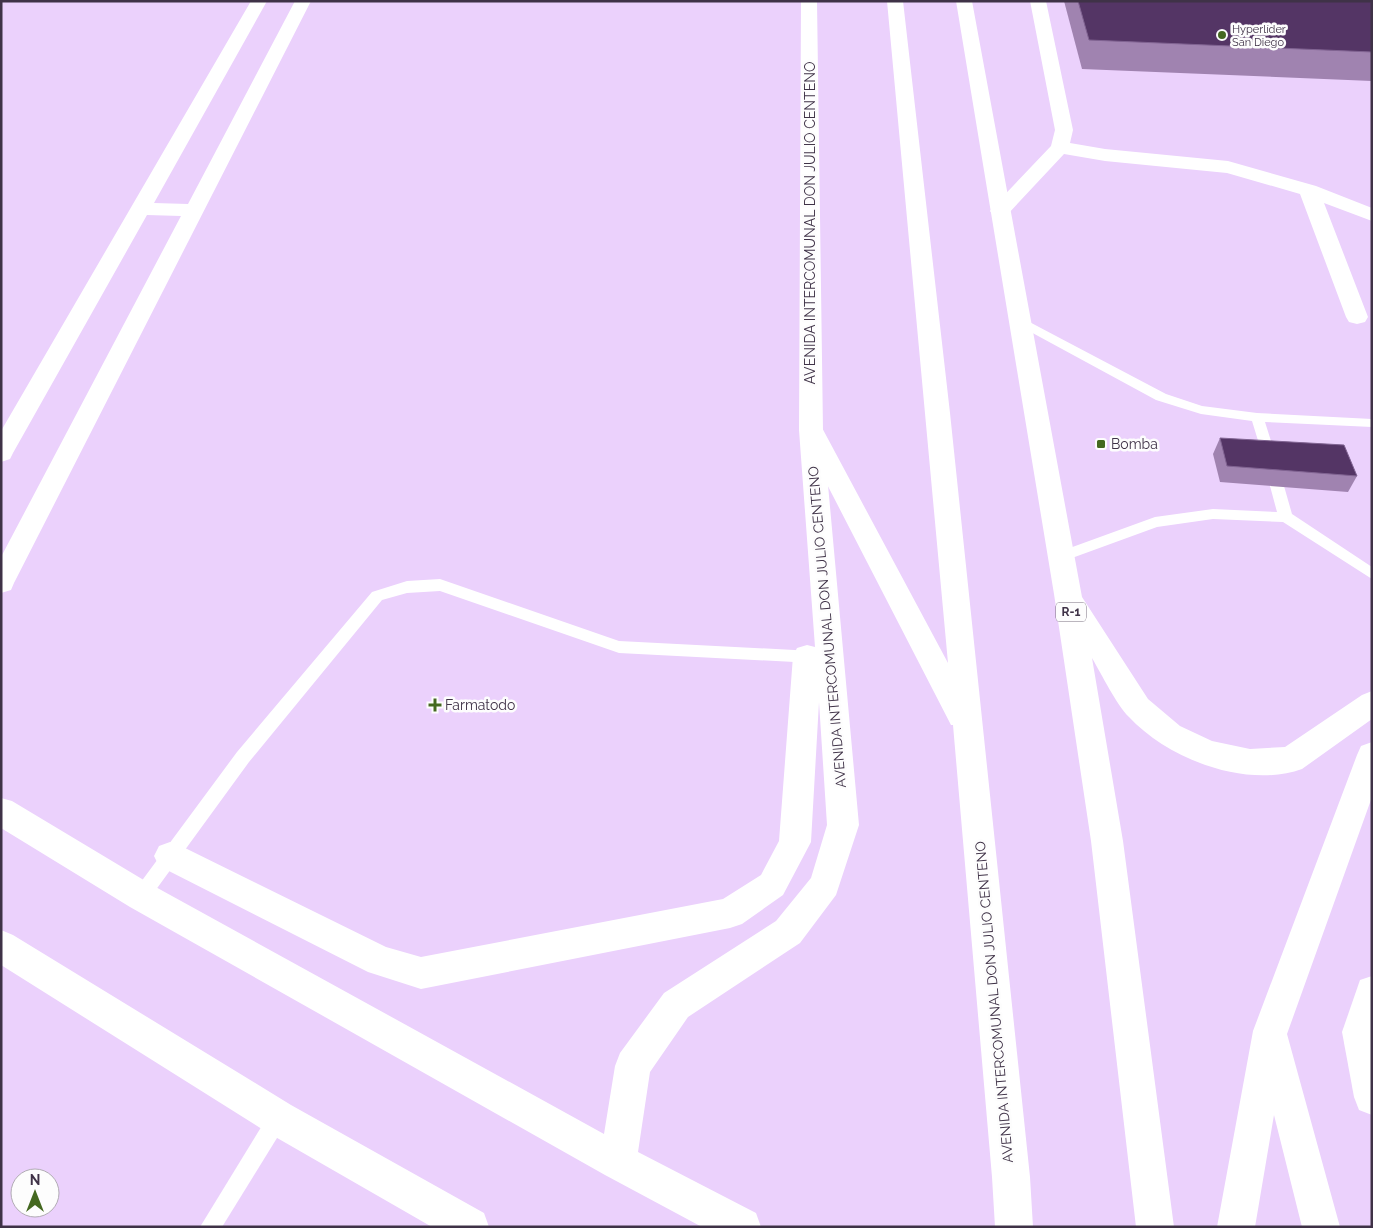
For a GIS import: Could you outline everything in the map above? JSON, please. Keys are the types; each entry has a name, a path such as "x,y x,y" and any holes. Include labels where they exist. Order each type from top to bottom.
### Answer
{"street":[{"path":"1,453 259,1"},
{"path":"1,583 303,1"},
{"name":"AVENIDA INTERCOMUNAL DON JULIO CENTENO","path":"618,1162 633,1066 676,1005 788,932 825,884 843,825 818,657 811,430 809,1"},
{"name":"AVENIDA INTERCOMUNAL DON JULIO CENTENO","path":"895,1 968,729 1011,1177 1014,1227"},
{"name":"R-1","path":"964,1 1068,594 1107,841 1155,1227"},
{"path":"1000,211 1060,147 1064,130 1038,1"},
{"path":"1060,147 1105,155 1228,167 1309,190 1372,216"},
{"path":"1309,190 1357,317"},
{"path":"141,209 195,210"},
{"path":"811,430 968,729"},
{"path":"1068,594 1138,708 1170,735 1208,753 1250,762 1291,760 1372,702"},
{"path":"170,856 380,961 421,973 730,913 772,884 784,867 795,842 818,657"},
{"path":"1236,1227 1270,1031 1372,755"},
{"path":"1,811 142,896 618,1162 742,1227"},
{"path":"1,946 278,1118 470,1227"},
{"path":"1372,992 1360,1032 1372,1098"},
{"path":"1270,1031 1321,1227"}],"lane":[{"path":"1020,320 1161,397 1201,410 1257,417 1372,423"},
{"path":"1257,417 1269,457"},
{"path":"1277,486 1286,516"},
{"path":"1061,557 1155,522 1213,514 1286,516 1372,574"},
{"path":"142,896 243,757 378,596 407,587 440,585 619,647 818,657"},
{"path":"210,1227 278,1118"}],"building":[{"path":"1078,1 1372,1 1372,52 1089,40"},
{"path":"1220,438 1344,445 1357,476 1227,466"}],"place":[{"name":"Hyperlíder San Diego","path":"1222,35"},
{"name":"Bomba","path":"1101,444"},
{"name":"Farmatodo","path":"435,705"}]}
